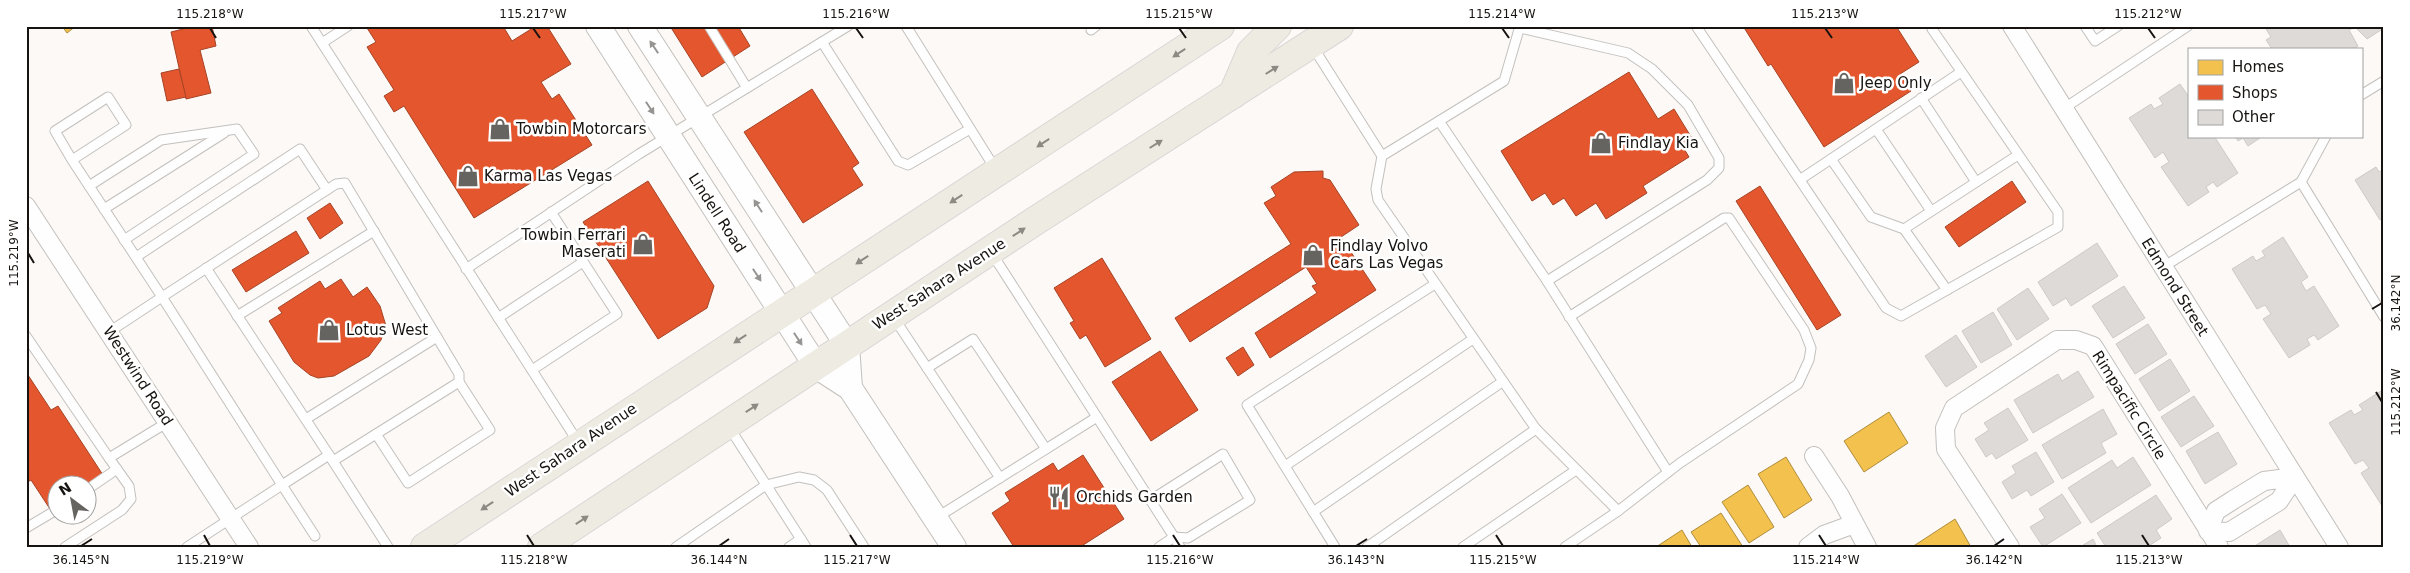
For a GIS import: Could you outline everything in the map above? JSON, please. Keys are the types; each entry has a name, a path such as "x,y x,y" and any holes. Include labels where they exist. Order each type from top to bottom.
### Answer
{"main road":[{"name":"West Sahara Avenue","path":"428,546 781,312 1220,26"},
{"path":"1233,94 1251,52 1277,26"},
{"name":"West Sahara Avenue","path":"542,547 990,250 1233,94 1309,35 1339,26"}],"street":[{"name":"Lindell Road","path":"598,26 816,366 850,388 954,547"},
{"name":"Lindell Road","path":"640,26 847,345 850,388"},
{"name":"Edmond Street","path":"2012,26 2338,547"},
{"name":"Westwind Road","path":"26,206 249,547"},
{"name":"Rimpacific Circle","path":"2010,547 1946,449 1945,428 1954,408 2057,340 2076,340 2093,346 2218,547"},
{"path":"1814,456 1840,496 1868,547"},
{"path":"2295,477 2279,502 2229,532 2208,531 2216,511 2264,481 2295,477"},
{"path":"1808,547 1824,535 1854,524"}],"lane":[{"path":"311,26 580,444"},
{"path":"322,43 348,26"},
{"path":"708,26 747,88"},
{"path":"466,269 668,136 848,26"},
{"path":"906,26 997,173"},
{"path":"1696,26 1801,179 1886,308 1902,316 2058,228 2058,212 1931,27"},
{"path":"2086,26 2095,41 2118,26"},
{"path":"2063,108 2188,26"},
{"path":"1382,156 1504,81 1520,27 1628,53 1652,69 1688,105 1719,158 1719,168 1707,180 1547,281"},
{"path":"1309,35 1382,156 1376,189 1378,200 1472,340 1536,429 1618,511"},
{"path":"822,42 898,161 908,165 970,128"},
{"path":"1801,179 1961,72"},
{"path":"2362,94 2384,81"},
{"path":"72,160 126,126 108,97 55,130 72,160 315,536"},
{"path":"1922,98 1976,182"},
{"path":"1440,121 1547,281 1668,472"},
{"path":"89,186 161,140 237,129 254,154 124,240"},
{"path":"1876,129 1931,211"},
{"path":"104,209 228,131"},
{"path":"2163,267 2301,182 2325,138"},
{"path":"136,257 300,149 327,190"},
{"path":"1904,229 2018,154"},
{"path":"1831,159 1871,217 1904,229 1947,290"},
{"path":"2301,182 2384,317"},
{"path":"109,332 327,190 345,183 459,374 459,382 490,430 408,483 376,434"},
{"path":"532,370 617,314 551,212"},
{"path":"1565,547 1618,511 1668,472 1798,384 1809,360 1811,348 1804,330 1729,218 1724,218 1570,317"},
{"path":"238,316 374,231"},
{"path":"990,250 1180,547"},
{"path":"498,318 583,262"},
{"path":"206,268 388,547"},
{"path":"1335,547 1247,405 1434,284"},
{"path":"892,315 1000,478"},
{"path":"26,336 128,486 131,499 122,510 65,547"},
{"path":"306,419 437,337"},
{"path":"927,368 973,339 1046,449"},
{"path":"1285,466 1472,340"},
{"path":"186,547 282,485 376,434 459,382"},
{"path":"1313,512 1502,382"},
{"path":"936,518 1097,417"},
{"path":"109,458 168,422"},
{"path":"727,424 804,543 789,547"},
{"path":"1367,547 1536,429"},
{"path":"1151,500 1223,454 1250,500 1188,538 1174,537 1159,547"},
{"path":"98,481 117,469"},
{"path":"1463,547 1576,470"},
{"path":"676,547 766,485 799,477 814,480 827,490 864,547"},
{"path":"26,528 48,515"}],"building: Homes":[{"path":"62,26 76,26 67,33"},
{"path":"1889,412 1908,443 1864,472 1844,441"},
{"path":"1786,457 1812,500 1784,518 1758,474"},
{"path":"1748,485 1774,527 1749,543 1722,502"},
{"path":"1721,513 1743,547 1701,547 1691,532"},
{"path":"1955,519 1971,547 1912,547"},
{"path":"1682,530 1692,547 1656,547"}],"building: Shops":[{"path":"195,26 212,26 216,46 200,50 211,93 186,99 171,32"},
{"name":"Towbin Motorcars","path":"369,26 503,26 512,41 536,26 547,26 571,64 541,82 552,99 559,94 592,145 474,218 404,106 394,112 384,96 394,90 367,47 376,42 367,28"},
{"path":"670,26 738,26 750,46 702,77"},
{"name":"Jeep Only","path":"1743,26 1896,26 1919,62 1900,74 1911,91 1824,147 1771,64 1768,66"},
{"path":"179,69 186,97 167,101 161,73"},
{"name":"Findlay Kia","path":"1629,72 1658,119 1674,109 1693,140 1683,147 1689,157 1643,186 1647,193 1606,219 1596,203 1576,216 1564,198 1553,205 1545,193 1532,201 1501,151"},
{"path":"812,89 859,163 852,168 863,185 803,223 744,132"},
{"name":"Findlay Volvo Cars Las Vegas","path":"1323,171 1323,178 1330,180 1359,225 1341,237 1376,290 1270,358 1255,333 1317,293 1312,286 1317,284 1306,267 1190,342 1175,318 1291,244 1264,203 1276,196 1271,187 1294,172"},
{"name":"Towbin Ferrari Maserati","path":"648,181 714,286 707,308 658,339 583,222"},
{"path":"2012,181 2026,202 1959,247 1945,227"},
{"path":"1760,186 1841,315 1817,330 1736,201"},
{"path":"330,203 343,223 320,239 307,218"},
{"path":"296,231 309,253 246,292 232,270"},
{"path":"1102,258 1151,339 1105,367 1086,335 1080,339 1070,323 1074,321 1054,288"},
{"name":"Lotus West","path":"341,279 353,297 367,287 380,306 386,326 381,340 369,356 334,376 318,378 310,375 294,362 269,321 282,313 278,308 320,281 325,289"},
{"path":"1243,347 1254,365 1238,376 1226,358"},
{"path":"1160,351 1198,410 1151,441 1112,382"},
{"path":"26,372 51,410 58,406 103,475 98,478 98,476 48,476 48,506 31,480 26,483"},
{"name":"Orchids Garden","path":"1083,455 1124,519 1080,547 1014,547 992,513 1010,501 1005,493 1053,463 1058,471"}],"building: Other":[{"path":"2270,26 2384,26 2384,28 2367,39 2355,27 2349,30 2358,46 2355,48 2271,48 2266,40 2271,37 2266,29"},
{"path":"2180,84 2188,96 2188,138 2215,138 2238,173 2217,187 2213,182 2206,187 2209,192 2188,206 2161,167 2169,162 2163,152 2155,158 2129,118 2151,104 2154,109 2163,104 2159,98"},
{"path":"2243,138 2260,138 2248,146"},
{"path":"2376,167 2379,172 2384,169 2384,218 2380,220 2355,180"},
{"path":"2283,237 2308,277 2301,282 2306,291 2314,286 2339,326 2318,340 2314,335 2307,339 2310,345 2289,358 2263,319 2271,314 2265,305 2257,309 2232,269 2253,256 2256,261 2265,256 2262,251"},
{"path":"2097,243 2118,276 2071,306 2066,298 2053,306 2038,282"},
{"path":"2124,286 2145,318 2113,338 2092,306"},
{"path":"2028,288 2049,319 2017,340 1997,309"},
{"path":"1993,312 2012,345 1981,363 1962,331"},
{"path":"2148,324 2167,354 2135,374 2116,344"},
{"path":"1956,335 1977,367 1946,387 1925,356"},
{"path":"2170,359 2190,391 2159,411 2139,379"},
{"path":"2078,371 2094,397 2033,433 2014,400 2058,374 2062,381"},
{"path":"2381,391 2384,396 2384,509 2361,473 2369,468 2363,460 2355,464 2329,423 2351,410 2354,415 2363,410 2359,405"},
{"path":"2194,396 2214,426 2181,447 2161,417"},
{"path":"2008,408 2028,440 1996,459 1992,453 1986,457 1975,439 1989,430 1984,423"},
{"path":"2103,409 2117,434 2101,443 2106,453 2062,479 2042,445"},
{"path":"2218,432 2237,464 2205,484 2186,451"},
{"path":"2036,452 2054,482 2031,496 2027,490 2012,499 2002,482 2016,473 2012,466"},
{"path":"2133,457 2151,485 2091,523 2068,488 2112,460 2117,468"},
{"path":"2062,494 2081,523 2043,547 2030,527 2045,518 2039,509"},
{"path":"2156,495 2172,519 2156,530 2161,538 2147,547 2106,547 2097,533"},
{"path":"2280,530 2290,547 2253,547"},
{"path":"2093,539 2097,547 2080,547"}],"place":[{"name":"Jeep Only","path":"1844,83"},
{"name":"Towbin Motorcars","path":"500,129"},
{"name":"Findlay Kia","path":"1601,143"},
{"name":"Karma Las Vegas","path":"468,176"},
{"name":"Towbin Ferrari Maserati","path":"643,244"},
{"name":"Findlay Volvo Cars Las Vegas","path":"1313,255"},
{"name":"Lotus West","path":"329,330"},
{"name":"Orchids Garden","path":"1059,497"}]}
